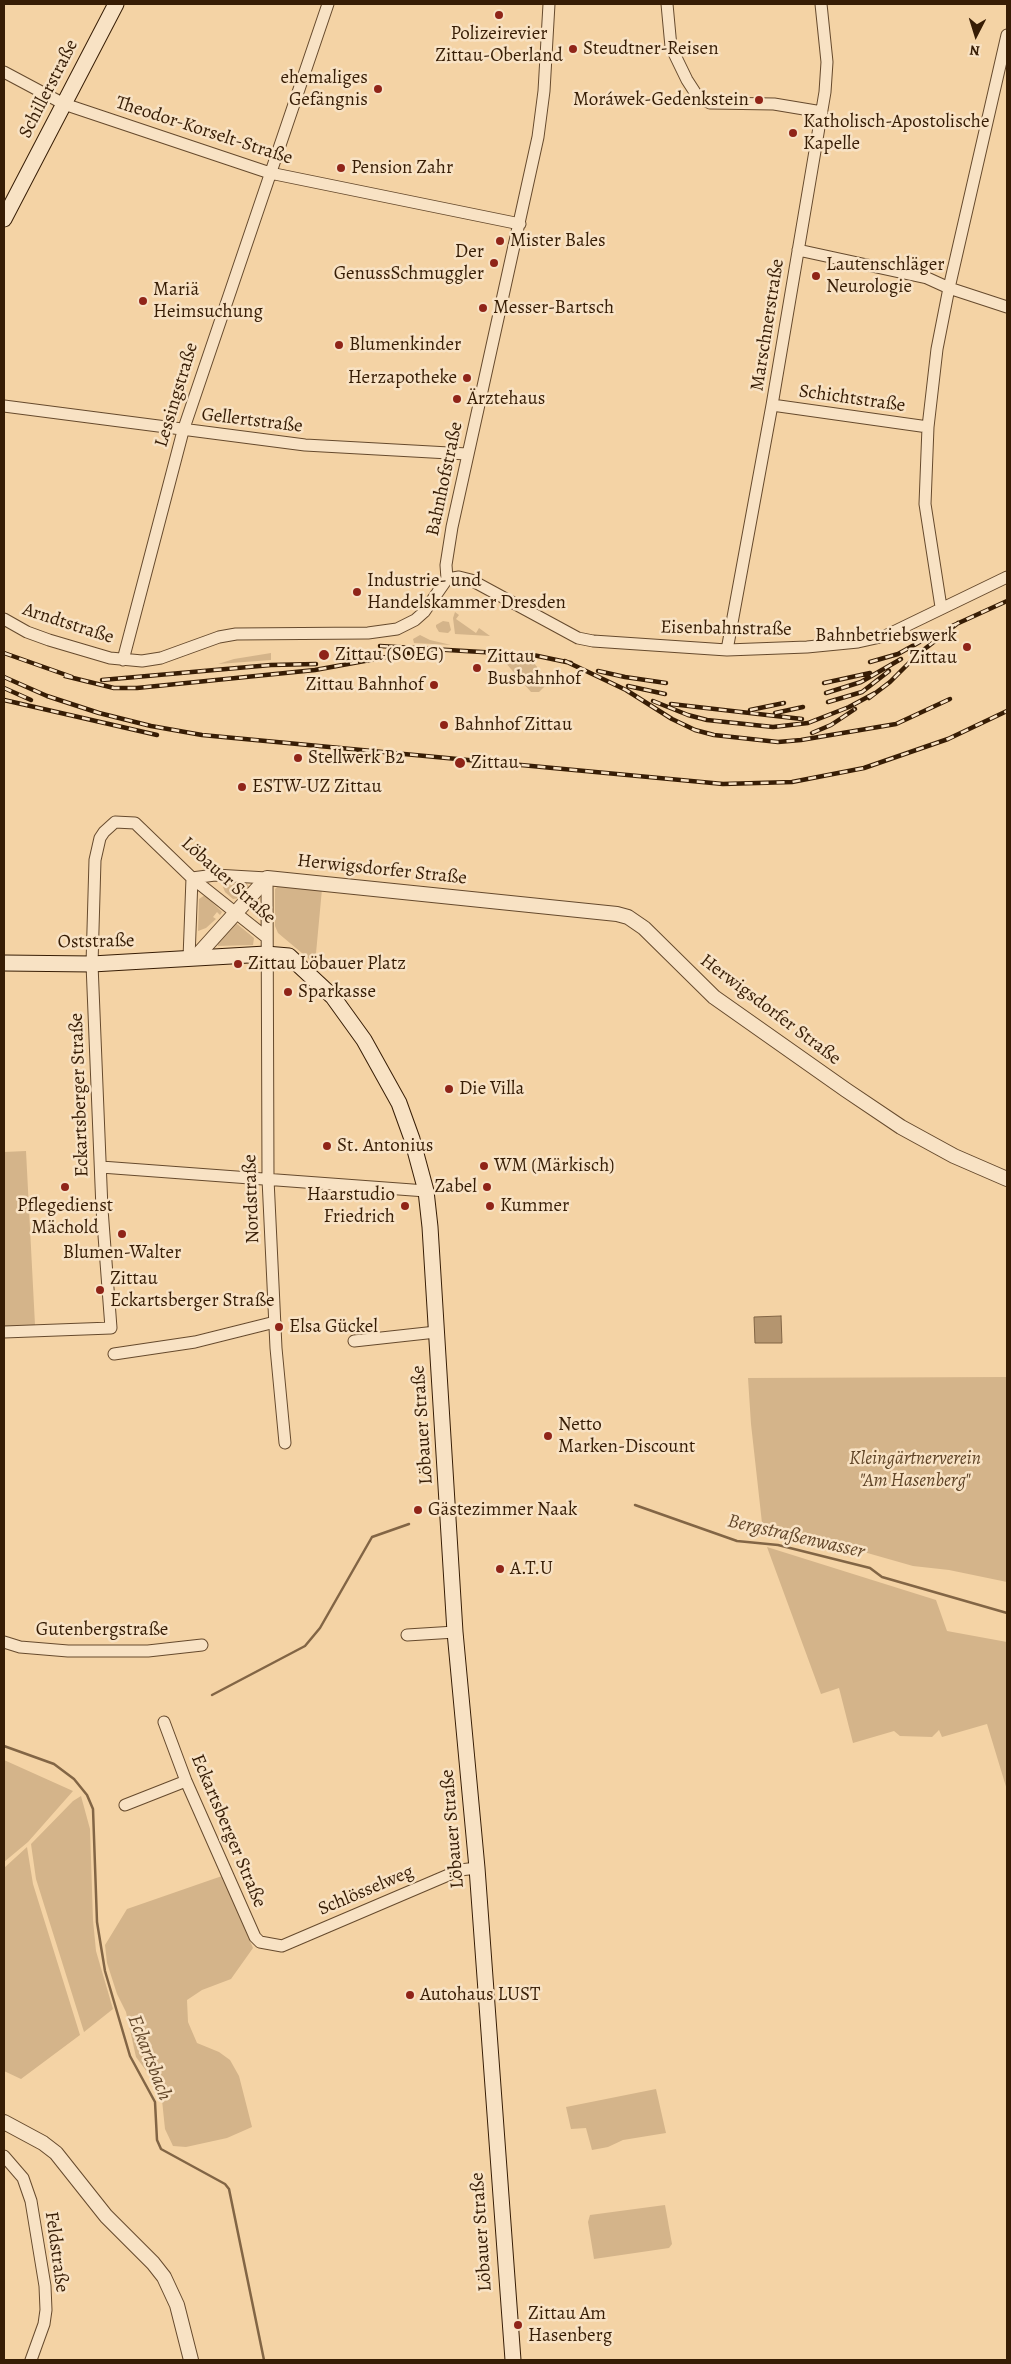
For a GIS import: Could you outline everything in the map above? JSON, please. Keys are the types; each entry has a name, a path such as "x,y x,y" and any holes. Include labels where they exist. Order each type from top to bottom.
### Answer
{"main road":[{"name":"Schillerstraße","path":"4,219 116,4"},
{"name":"Oststraße","path":"4,963 92,964 266,954"},
{"name":"Löbauer Straße","path":"266,954 289,956 300,964 332,997 364,1040 398,1103 412,1139 426,1191 456,1632 476,1868 513,2360"}],"street":[{"name":"Lessingstraße","path":"123,660 183,431 328,4"},
{"path":"667,4 671,47 687,80 698,97 710,103 774,104 822,112"},
{"name":"Marschnerstraße","path":"727,650 772,405 822,112 827,62 821,4"},
{"name":"Bahnhofstraße","path":"446,579 446,564 452,526 538,137 544,91 547,6"},
{"path":"941,607 925,504 928,427 937,349 949,288 1007,35"},
{"name":"Theodor-Korselt-Straße","path":"4,72 64,104 270,173 520,224"},
{"path":"798,250 928,278 949,288 1007,307"},
{"name":"Schichtstraße","path":"772,405 928,427"},
{"name":"Gellertstraße","path":"4,406 183,431 348,449 467,454"},
{"name":"Eisenbahnstraße","path":"446,579 459,577 471,580 578,638 593,641 727,650 858,642 894,632 941,607 1007,577"},
{"path":"123,660 142,661 161,658 219,637 236,634 368,633 397,629 415,620 424,612 446,579"},
{"name":"Arndtstraße","path":"4,619 27,632 49,640 123,660"},
{"name":"Löbauer Straße","path":"95,860 100,838 108,826 115,822 135,823 192,878 266,937 266,954"},
{"name":"Eckartsberger Straße","path":"4,1332 110,1328 92,964 95,860"},
{"path":"192,958 192,878 214,875 266,878"},
{"path":"192,958 266,878"},
{"path":"266,878 266,937"},
{"name":"Herwigsdorfer Straße","path":"266,878 606,912 628,917 644,928 714,996 846,1090 901,1127 954,1156 1007,1179"},
{"name":"Nordstraße","path":"266,954 268,1179 275,1322 285,1443"},
{"path":"101,1167 426,1191"},
{"path":"114,1354 195,1342 275,1322"},
{"path":"354,1341 436,1332"},
{"path":"407,1635 456,1632"},
{"name":"Gutenbergstraße","path":"4,1642 20,1646 68,1651 148,1650 202,1645"},
{"name":"Eckartsberger Straße","path":"164,1722 186,1780 255,1937 260,1942 270,1946"},
{"path":"124,1805 186,1780"},
{"name":"Schlösselweg","path":"270,1946 282,1946 460,1870 476,1868"},
{"path":"4,2122 44,2143 56,2153 106,2216 159,2270 177,2305 191,2360"},
{"name":"Feldstraße","path":"4,2156 23,2178 31,2201 44,2286 44,2324 31,2360"}],"green space":[{"path":"443,599 459,605 452,609 445,609 440,603"},
{"path":"455,612 459,615 456,619 476,633 479,628 490,636 455,634 453,618"},
{"path":"443,621 449,622 451,630 448,633 439,632 436,627 436,625"},
{"path":"420,635 430,640 451,645 414,643 413,639"},
{"path":"271,653 271,660 218,664 234,659"},
{"path":"495,655 530,658 545,677 545,686 539,692 531,692 504,661"},
{"path":"228,881 246,882 249,887 240,898 233,899 225,892 223,887"},
{"path":"278,886 322,889 315,964 278,933 275,926 275,889"},
{"path":"205,895 222,912 220,915 217,912 213,917 216,919 206,928 198,931 199,899"},
{"path":"236,923 254,938 253,945 218,946 217,941"},
{"path":"26,1151 35,1325 4,1327 4,1152"},
{"name":"Kleingärtnerverein \"Am Hasenberg\"","path":"1007,1377 1007,1582 949,1570 913,1566 762,1523 748,1378"},
{"path":"767,1547 936,1600 947,1631 1007,1642 1007,1790 987,1724 942,1737 939,1730 932,1737 900,1736 894,1731 853,1743 839,1688 821,1694"},
{"path":"4,1760 73,1791 28,1842 4,1862"},
{"path":"81,1796 90,1829 96,1951 113,2009 84,2032 36,1879 31,1844 73,1801"},
{"path":"27,1847 33,1884 80,2035 21,2079 4,2071 4,1868"},
{"path":"222,1876 253,1948 231,1979 202,1990 187,2000 188,2022 197,2043 219,2052 230,2060 239,2076 252,2127 227,2138 186,2147 173,2146 165,2129 162,2100 153,2080 136,2057 126,2012 117,1994 107,1963 105,1945 127,1909"},
{"path":"656,2089 666,2133 623,2140 608,2147 592,2150 586,2128 571,2129 566,2107"},
{"path":"665,2205 672,2244 669,2248 594,2259 588,2222 590,2215"}],"shaded area":[{"path":"781,1316 782,1343 755,1343 754,1317"}],"waterway":[{"name":"Bergstraßenwasser","path":"635,1505 737,1541 778,1545 870,1568 882,1577 1007,1613"},
{"name":"Bergstraßenwasser","path":"212,1695 305,1646 320,1628 372,1537 409,1524"},
{"name":"Eckartsbach","path":"4,1746 54,1764 74,1779 87,1795 93,1809 97,1922 105,1971 130,2056 155,2102 157,2140 161,2149 225,2184 229,2189 264,2360"}],"railway":[{"path":"952,626 1007,601"},
{"path":"869,698 890,682 917,655 958,623"},
{"path":"870,662 898,654 934,634"},
{"path":"380,646 533,655 571,663"},
{"path":"65,676 114,688 137,688 315,670 436,648"},
{"path":"4,653 72,677"},
{"path":"826,693 861,682 901,659"},
{"path":"565,661 626,690 672,719 695,730 714,735 778,742 896,724 950,699"},
{"path":"102,680 271,665 316,664"},
{"path":"598,671 666,683"},
{"path":"828,702 862,692 889,671"},
{"path":"824,683 870,673"},
{"path":"4,677 47,696 99,713 151,726 202,735 723,784 792,782 864,768 948,739 1007,711"},
{"path":"628,686 665,694"},
{"path":"4,688 31,700"},
{"path":"653,701 688,715 707,720 773,727 808,723 849,707 875,693"},
{"path":"4,700 157,735"},
{"path":"750,710 784,703"},
{"path":"671,704 802,719"},
{"path":"775,713 803,707"},
{"path":"812,733 831,725 855,709"}],"place":[{"name":"Polizeirevier Zittau-Oberland","path":"499,15"},
{"name":"Steudtner-Reisen","path":"573,49"},
{"name":"ehemaliges Gefängnis","path":"378,89"},
{"name":"Moráwek-Gedenkstein","path":"759,100"},
{"name":"Katholisch-Apostolische Kapelle","path":"793,133"},
{"name":"Pension Zahr","path":"341,168"},
{"name":"Mister Bales","path":"500,241"},
{"name":"Der GenussSchmuggler","path":"494,263"},
{"name":"Lautenschläger Neurologie","path":"816,276"},
{"name":"Mariä Heimsuchung","path":"143,301"},
{"name":"Messer-Bartsch","path":"483,308"},
{"name":"Blumenkinder","path":"339,345"},
{"name":"Herzapotheke","path":"467,378"},
{"name":"Ärztehaus","path":"457,399"},
{"name":"Industrie- und Handelskammer Dresden","path":"357,592"},
{"name":"Bahnbetriebswerk Zittau","path":"967,647"},
{"name":"Zittau (SOEG)","path":"324,655"},
{"name":"Zittau Busbahnhof","path":"477,668"},
{"name":"Zittau Bahnhof","path":"434,685"},
{"name":"Bahnhof Zittau","path":"444,725"},
{"name":"Stellwerk B2","path":"298,758"},
{"name":"Zittau","path":"460,763"},
{"name":"ESTW-UZ Zittau","path":"242,787"},
{"name":"Zittau Löbauer Platz","path":"238,964"},
{"name":"Sparkasse","path":"288,992"},
{"name":"Die Villa","path":"449,1089"},
{"name":"St. Antonius","path":"327,1146"},
{"name":"WM (Märkisch)","path":"484,1166"},
{"name":"Pflegedienst Mächold","path":"65,1187"},
{"name":"Zabel","path":"487,1187"},
{"name":"Haarstudio Friedrich","path":"405,1206"},
{"name":"Kummer","path":"490,1206"},
{"name":"Blumen-Walter","path":"122,1234"},
{"name":"Zittau Eckartsberger Straße","path":"100,1290"},
{"name":"Elsa Gückel","path":"279,1327"},
{"name":"Netto Marken-Discount","path":"548,1436"},
{"name":"Gästezimmer Naak","path":"418,1510"},
{"name":"A.T.U","path":"500,1569"},
{"name":"Autohaus LUST","path":"410,1995"},
{"name":"Zittau Am Hasenberg","path":"518,2325"}]}
